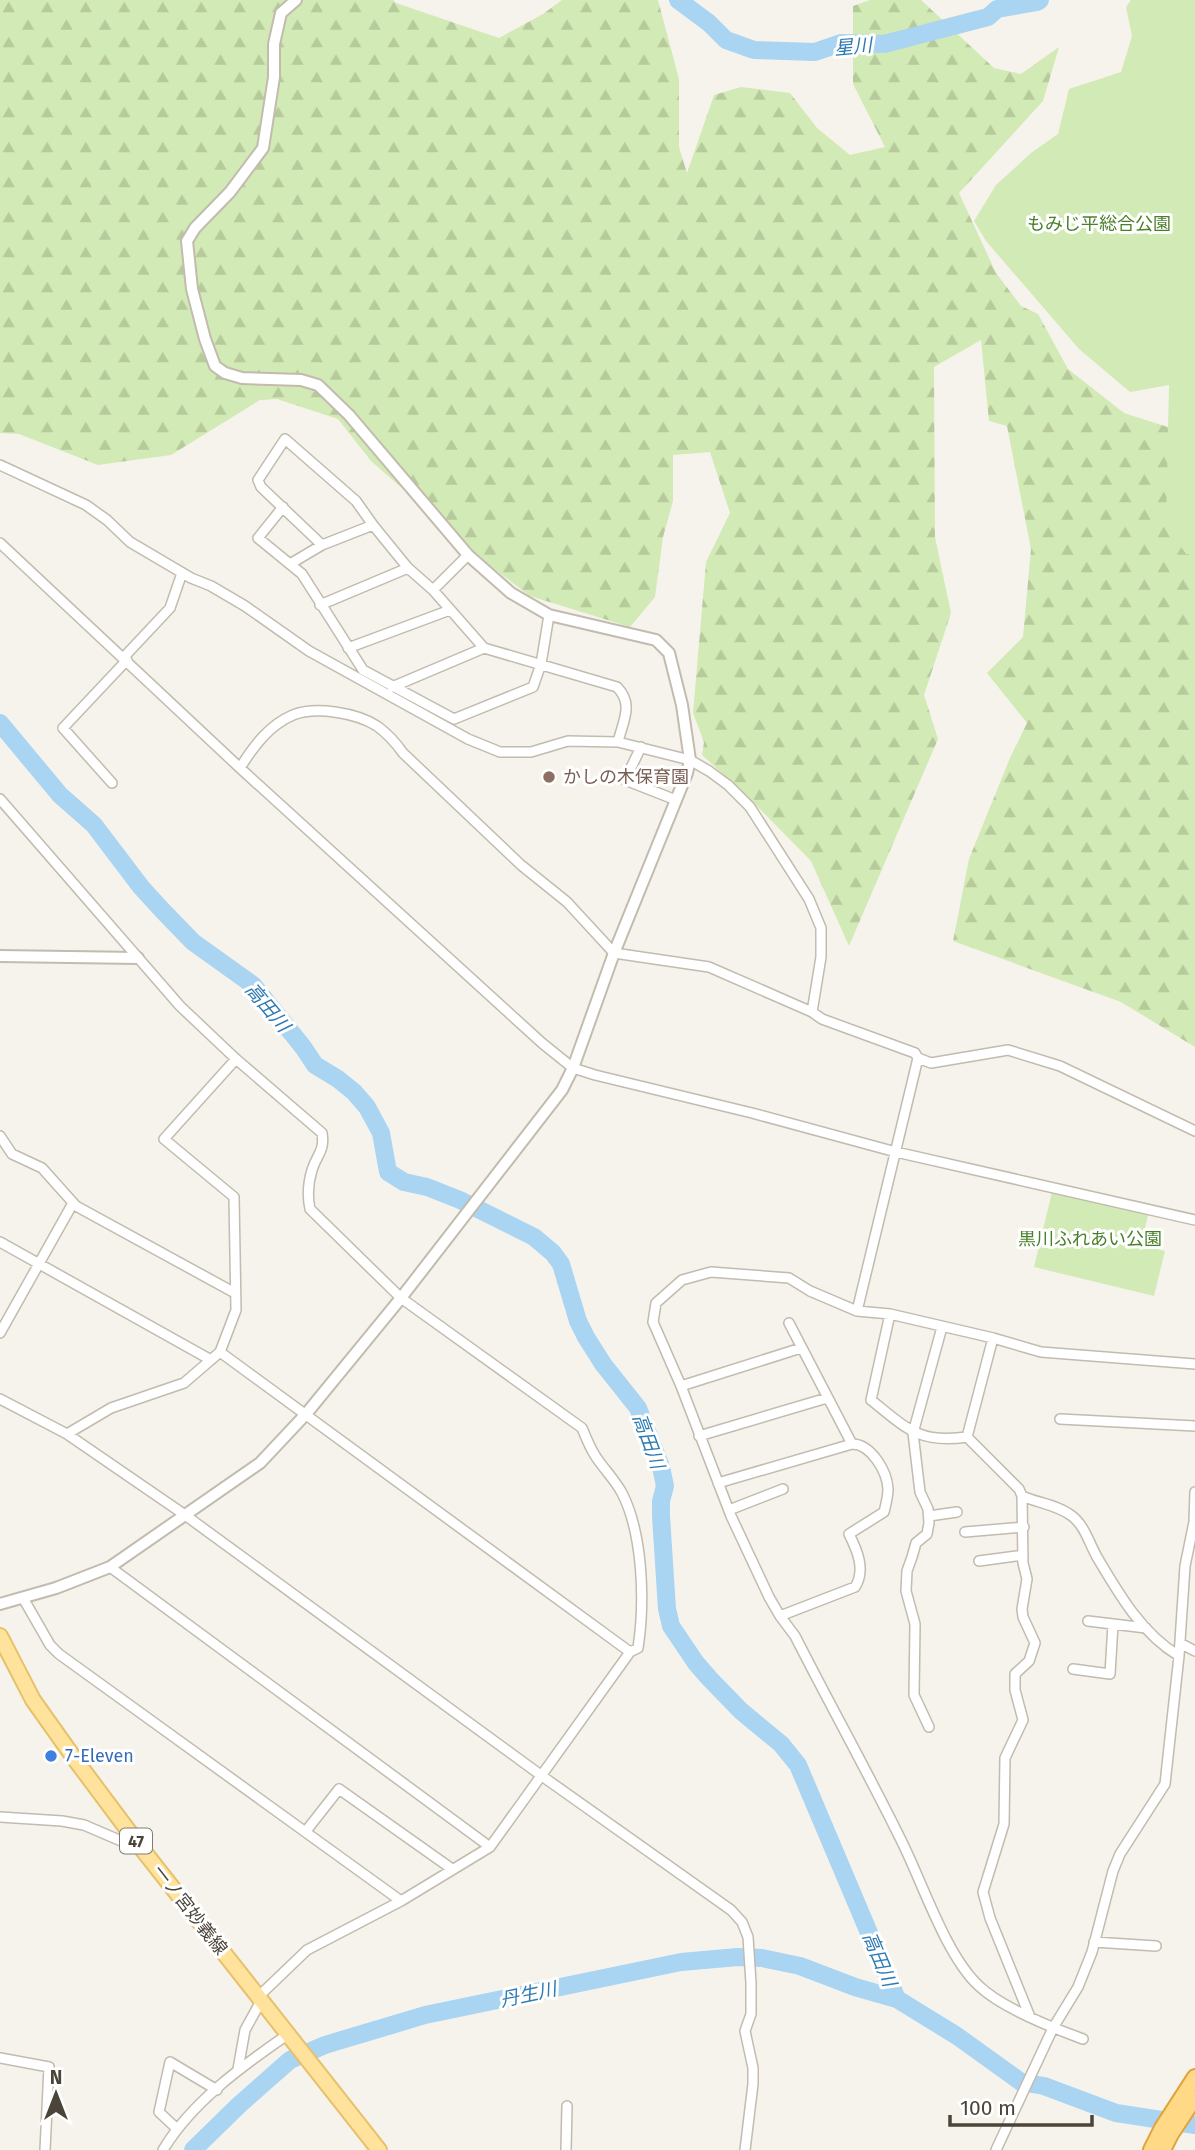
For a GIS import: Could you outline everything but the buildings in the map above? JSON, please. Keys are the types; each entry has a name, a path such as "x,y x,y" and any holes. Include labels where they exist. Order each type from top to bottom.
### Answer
{"highway":[{"path":"1151,2150 1195,2077"},
{"path":"1163,2150 1195,2098"}],"main road":[{"name":"一ノ宮妙義線","path":"0,1636 33,1700 142,1849 290,2038"},
{"name":"47","path":"290,2038 379,2150"}],"street":[{"path":"0,1604 110,1567 261,1463 306,1414 401,1298 562,1090 573,1068 614,953 690,760 682,705 669,653 656,640 549,615 511,593 468,555 349,415 317,385 301,380 265,380 225,373 215,366 191,289 187,241 230,192 263,148 274,77 274,44 281,13 296,0"},
{"path":"322,545 261,487 258,480 285,439 356,500 408,568 433,590 484,648 617,687 625,695 627,706 618,742"},
{"path":"0,465 86,505 130,542 181,573 245,606 309,651 468,739 500,752 531,752 568,741 618,742 690,760 728,785 750,807 809,899 821,929 821,957 812,1012"},
{"path":"283,507 258,538 302,574 363,670 454,719 533,687 541,664 549,615"},
{"path":"290,564 322,545 373,525"},
{"path":"0,543 240,768 532,1034 573,1068 896,1152 1195,1220"},
{"path":"433,590 468,555"},
{"path":"320,605 408,568"},
{"path":"112,783 63,728 170,608 181,573"},
{"path":"348,648 450,610"},
{"path":"392,687 484,648"},
{"path":"240,768 266,733 291,716 315,712 331,713 370,723 391,738 521,865 567,902 614,953 709,967 812,1012 822,1019 915,1053 918,1058 931,1063 1008,1050 1060,1066 1195,1130"},
{"path":"641,747 625,780 676,800"},
{"path":"0,799 180,1006 236,1059 322,1133 324,1145 312,1169 307,1195 310,1209 401,1298 582,1428 595,1455 621,1492 633,1522 640,1572 638,1648 630,1652 490,1847 401,1901 307,1950 260,1999 245,2030 237,2069"},
{"path":"0,956 138,958"},
{"path":"857,1311 918,1058"},
{"path":"67,1434 111,1408 184,1382 220,1352 236,1310 234,1197 164,1139 236,1059"},
{"path":"0,1136 12,1154 42,1168 73,1203 235,1293"},
{"path":"0,1333 73,1203"},
{"path":"0,1242 211,1360"},
{"path":"1083,2039 1052,2032 979,1987 962,1967 900,1837 795,1636 780,1616 729,1510 653,1322 656,1303 682,1280 711,1272 789,1278 810,1291 857,1311 890,1314 1041,1352 1195,1364"},
{"path":"890,1314 871,1400 912,1433 943,1440 967,1437"},
{"path":"789,1323 852,1444"},
{"path":"929,1727 914,1695 915,1624 906,1591 907,1570 916,1543 927,1534 929,1516 920,1492 912,1433 942,1327"},
{"path":"967,1437 993,1338"},
{"path":"681,1386 802,1348"},
{"path":"220,1352 630,1652"},
{"path":"699,1436 827,1398"},
{"path":"0,1399 67,1434 186,1515 542,1776 731,1910 748,1937 751,1983 751,2014 746,2032 753,2068 753,2084 745,2150"},
{"path":"1060,1419 1195,1426"},
{"path":"967,1437 1019,1489 1022,1496 1023,1555 1027,1579 1022,1609 1035,1643 1029,1661 1015,1674 1015,1690 1023,1720 1005,1758 1004,1824 983,1892 990,1917 1031,2018"},
{"path":"719,1483 852,1444 861,1445 880,1464 888,1491 884,1512 849,1534 859,1558 858,1584 780,1616"},
{"path":"729,1510 783,1489"},
{"path":"998,2149 1052,2032 1078,1987 1120,1854 1165,1784 1179,1656 1185,1566 1194,1522 1195,1493"},
{"path":"1022,1496 1039,1504 1059,1508 1080,1524 1121,1596 1160,1644 1179,1656"},
{"path":"929,1516 957,1512"},
{"path":"965,1532 1024,1527"},
{"path":"979,1561 1023,1555"},
{"path":"110,1567 490,1847"},
{"path":"23,1598 50,1645 59,1654 401,1901"},
{"path":"1088,1621 1146,1628"},
{"path":"1073,1669 1110,1674 1113,1624"},
{"path":"1180,1643 1195,1651"},
{"path":"306,1831 339,1789 452,1869"},
{"path":"0,1817 84,1825 142,1849"},
{"path":"1094,1942 1156,1946"},
{"path":"163,2150 176,2128 237,2069 290,2038"},
{"path":"0,2058 49,2067 45,2150"},
{"path":"176,2128 159,2112 170,2062 217,2090"},
{"path":"566,2150 567,2106"}],"green space":[{"path":"0,0 393,0 499,38 543,14 562,0 658,0 679,79 679,147 687,173 714,95 741,87 790,93 817,128 850,155 885,147 853,84 853,6 870,0 921,0 994,68 1021,74 1059,47 1043,101 959,193 996,273 1021,306 1038,314 1068,369 1124,413 1174,429 1195,545 1195,1047 1121,1002 953,941 969,859 1027,723 987,673 1023,637 1031,549 1007,426 989,421 981,340 934,367 935,537 951,613 924,695 938,739 849,946 811,861 702,755 704,742 693,713 706,562 730,513 710,452 673,455 673,501 663,537 655,597 630,627 530,596 492,567 371,461 338,419 277,399 260,400 171,455 98,465 19,434 0,433"},
{"name":"もみじ平総合公園","path":"1131,0 1195,0 1195,554 1186,554 1166,525 1169,385 1130,392 1079,349 986,241 974,221 996,185 1031,153 1058,134 1069,89 1121,72 1132,36 1126,7"},
{"name":"黒川ふれあい公園","path":"1053,1188 1149,1211 1141,1245 1165,1251 1154,1296 1034,1267"}],"waterway":[{"name":"星川","path":"678,0 709,23 726,40 754,50 815,52 841,43 884,44 988,17 997,9 1040,0"},
{"name":"高田川","path":"0,723 60,795 94,825 162,910 193,942 253,985 315,1065 338,1079 367,1107 381,1133 388,1172 404,1182 427,1187 460,1200 534,1237 553,1253 561,1264 578,1321 603,1364 638,1408 661,1467 665,1486 661,1516 667,1609 671,1626 709,1678 741,1711 781,1744 798,1765 897,1999 957,2036 1021,2082 1044,2086 1116,2113 1195,2125"},
{"name":"丹生川","path":"193,2150 290,2060 325,2045 425,2015 681,1962 738,1957 762,1958 800,1966 855,1987 897,1999"}],"place":[{"name":"かしの木保育園","path":"549,777"},
{"name":"7-Eleven","path":"51,1756"}]}
